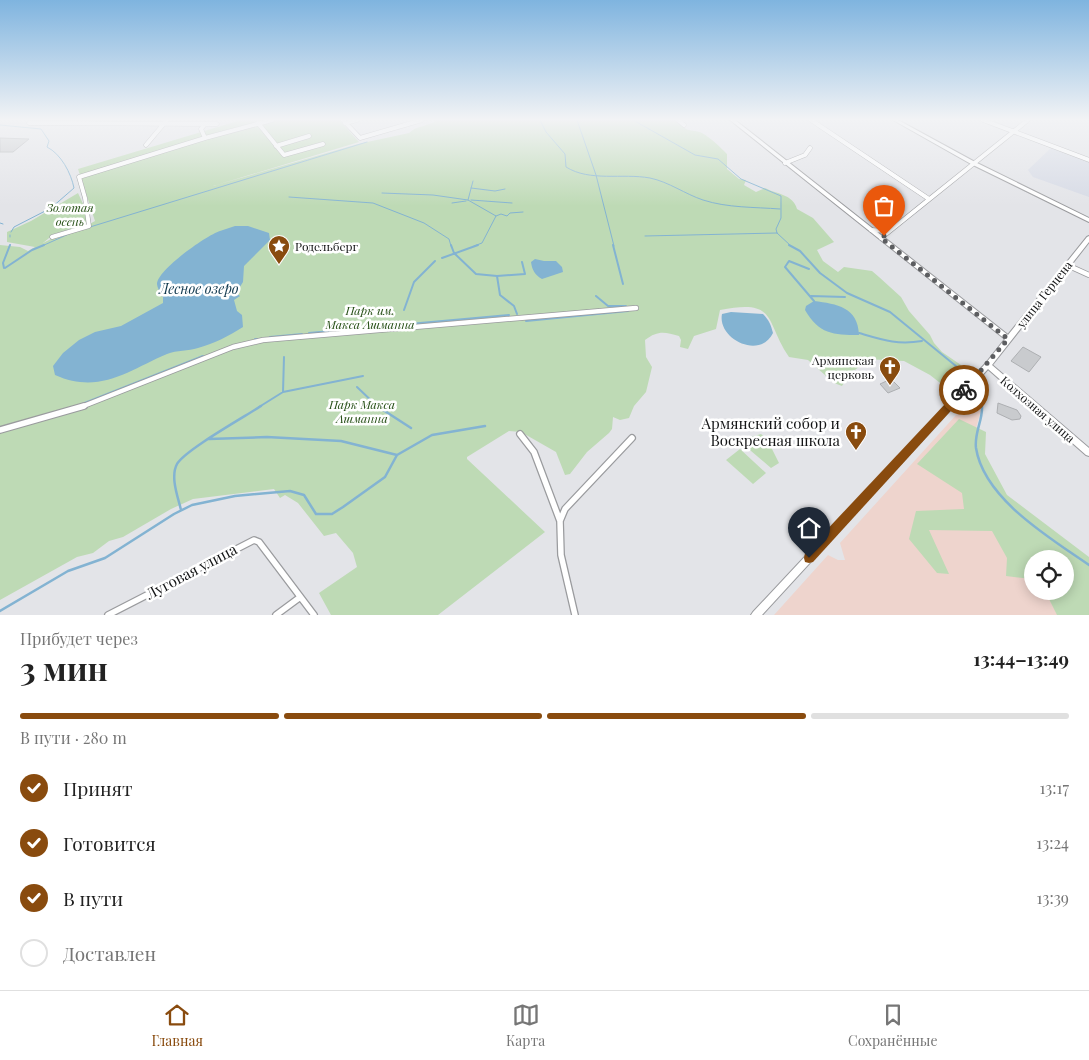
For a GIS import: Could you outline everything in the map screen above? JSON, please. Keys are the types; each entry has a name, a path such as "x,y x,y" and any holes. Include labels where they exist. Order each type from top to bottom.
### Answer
{"street":[{"path":"52,237 90,226 79,177 170,149"},
{"path":"278,149 284,155 306,149"},
{"path":"767,149 1008,339"},
{"path":"785,163 805,156 810,149"},
{"path":"853,149 928,200"},
{"path":"947,149 1089,220"},
{"path":"881,238 991,149"},
{"path":"1059,149 1089,160"},
{"path":"871,230 888,231"},
{"name":"улица Герцена","path":"756,615 988,364 1089,238"},
{"path":"1067,265 1089,275"},
{"path":"0,430 77,409 225,350 263,340 636,308"},
{"name":"Колхозная улица","path":"988,364 1089,453"},
{"path":"520,434 534,452 560,521"},
{"path":"575,615 558,530 560,521 565,510 632,438"},
{"name":"Луговая улица","path":"108,615 254,540 259,542 299,598"},
{"path":"276,615 299,598 314,615"}],"shaded area":[{"path":"1050,149 1089,162 1089,197 1033,177 1028,170"},
{"path":"976,393 982,407 972,442 982,475 1067,550 1024,550 1024,600 1074,600 1074,556 1089,569 1089,615 774,615 828,555 838,560 845,560 840,543"}],"green space":[{"name":"Парк Макса Ашманна","path":"146,149 337,149 213,186 342,149 721,149 727,154 727,169 739,179 746,180 744,185 756,192 765,188 784,195 792,200 797,209 813,218 834,242 817,250 823,261 838,272 844,267 872,271 901,297 909,311 942,352 961,365 954,389 949,390 930,375 904,361 865,359 866,361 855,370 846,372 843,376 845,381 842,386 834,383 808,360 789,357 767,316 761,310 752,308 739,307 720,310 716,329 694,336 688,349 680,347 681,340 679,336 658,333 645,340 646,357 652,367 646,392 634,406 629,418 620,420 613,417 612,429 609,433 587,452 570,474 565,475 556,452 521,432 509,431 467,457 545,532 438,615 331,615 319,593 357,567 353,553 336,533 324,536 298,503 285,495 280,498 274,489 193,499 171,509 123,537 109,541 93,553 77,557 0,600 0,245 20,247 28,251 35,247 7,242 7,232 31,221 78,193 85,208 88,224 54,234 43,243 61,234 86,226 95,221 78,169"},
{"path":"959,419 986,432 985,454 1007,495 1089,557 1089,615 1057,615 1050,600 1074,600 1074,550 1024,550 1024,578 1006,576 1007,558 992,531 929,530 949,574 937,573 909,539 916,511 964,509 962,493 917,464"},
{"path":"761,434 767,439 779,463 771,468 744,445 751,437"},
{"path":"740,449 766,473 753,484 726,460"}],"water":[{"name":"Лесное озеро","path":"235,226 248,226 269,233 270,240 244,266 243,282 236,293 240,296 234,300 237,311 242,315 243,327 227,337 194,349 167,354 114,378 86,382 55,375 53,366 63,353 79,340 95,332 121,326 163,303 163,297 160,295 157,284 165,270 205,239"},
{"path":"535,259 556,261 562,267 563,272 542,279 532,267 531,262"},
{"path":"814,301 845,309 855,318 859,335 828,332 821,328 810,318 805,310 806,306"},
{"path":"731,312 763,314 767,318 773,333 767,341 759,345 741,343 726,331 722,323 722,314"}],"building":[{"path":"0,149 17,149 13,152 0,152"},
{"path":"1023,347 1041,357 1029,372 1011,361"},
{"name":"Армянская церковь","path":"891,379 900,388 888,393 880,384"},
{"path":"998,403 1017,410 1021,416 1020,419 1012,420 997,413"}],"waterway":[{"path":"11,232 14,227 51,208 74,188 65,165 57,154 50,149"},
{"path":"90,227 345,149"},
{"path":"560,149 565,154 566,167 575,172 596,176"},
{"path":"587,149 596,176"},
{"path":"684,149 695,155 718,159 741,179 781,196 781,218 776,229 777,233"},
{"path":"596,176 650,178 664,182 712,203 780,209"},
{"path":"596,176 614,246"},
{"path":"471,188 473,181"},
{"path":"468,200 471,188"},
{"path":"471,188 495,191 505,189"},
{"path":"382,193 433,195 468,200"},
{"path":"289,197 373,203 424,223 449,239 451,246"},
{"path":"468,200 496,216"},
{"path":"471,200 512,203"},
{"path":"452,203 466,201"},
{"path":"496,216 501,214 507,216 510,213 523,212"},
{"path":"474,246 482,243 496,216"},
{"path":"42,246 71,233"},
{"path":"645,236 777,233"},
{"path":"777,233 791,246"},
{"path":"4,268 3,263 10,245"},
{"path":"5,268 32,250 44,245"},
{"path":"451,245 455,253"},
{"path":"455,253 478,245"},
{"path":"613,245 623,284"},
{"path":"789,245 800,251 820,273 847,293 890,312 962,371"},
{"path":"442,258 455,253"},
{"path":"455,253 476,274 497,276"},
{"path":"404,310 414,282 435,261"},
{"path":"809,269 789,261 785,267 814,301"},
{"path":"497,276 525,274 522,262"},
{"path":"497,276 500,295 514,306 517,314"},
{"path":"526,321 628,311 626,306 608,306 596,296"},
{"path":"811,296 845,297"},
{"path":"309,333 509,315"},
{"path":"859,333 897,342 922,341"},
{"path":"270,337 302,334"},
{"path":"255,339 260,339"},
{"path":"82,404 203,356"},
{"path":"283,392 284,357"},
{"path":"283,392 363,376"},
{"path":"357,387 378,407"},
{"path":"259,407 283,392"},
{"path":"976,393 980,398 982,407"},
{"path":"181,510 174,481 177,464 203,442 261,406"},
{"path":"377,406 411,428"},
{"path":"982,407 976,437 976,448 982,467 992,484 1021,516 1089,565"},
{"path":"397,455 432,435 485,426"},
{"path":"209,439 267,437 341,441 397,455"},
{"path":"0,611 68,571 105,558 174,514 192,505 235,496 290,491 304,495 316,514 332,514 385,477 397,455"}],"way so far":[{"path":"884,236 881,238 1008,339 964,390"}],"place":[{"name":"Родельберг","path":"279,265"},
{"name":"Армянская церковь","path":"890,386"},
{"name":"Армянский собор и Воскресная школа","path":"856,451"}],"route":[{"path":"809,558 964,390"}],"park label":[{"name":"Золотая осень","path":"70,214"},
{"name":"Парк им. Макса Ашманна","path":"370,317"}]}
